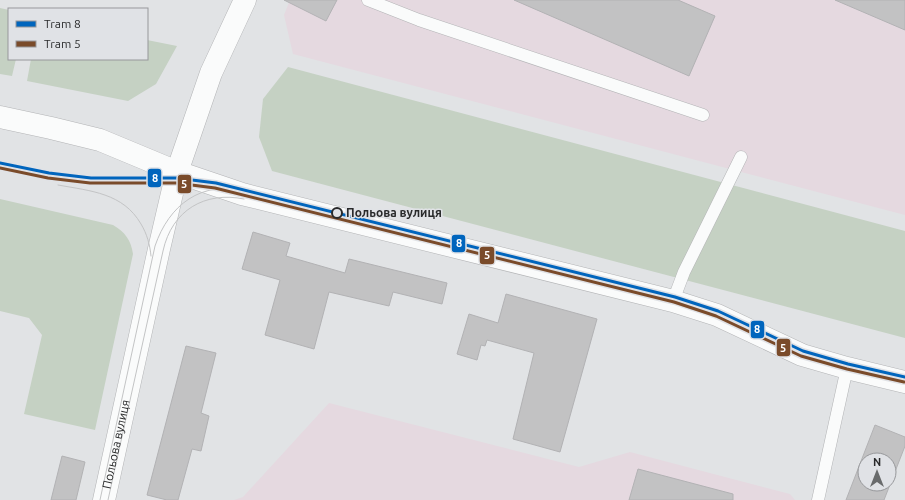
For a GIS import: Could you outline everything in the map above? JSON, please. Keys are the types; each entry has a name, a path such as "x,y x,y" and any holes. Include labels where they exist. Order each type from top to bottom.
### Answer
{"main road":[{"name":"Польова вулиця","path":"104,500 177,172 211,73 245,0"},
{"path":"0,117 100,140 177,172 242,194 673,301 717,315 802,355 905,382"}],"lane":[{"path":"368,0 419,20 703,115"},
{"path":"673,301 684,272 741,157"},
{"path":"818,500 847,368"}],"shaded area":[{"path":"290,0 905,0 905,215 293,54 284,15"},
{"path":"329,403 579,467 630,452 790,494 795,500 234,500 243,497"}],"green space":[{"path":"0,8 8,10 8,60 16,60 12,76 0,74"},
{"path":"148,40 177,46 156,84 128,101 27,81 31,60 148,60"},
{"path":"288,67 905,231 905,338 272,171 259,137 263,99"},
{"path":"0,199 113,225 124,234 131,245 133,254 95,430 24,414 42,335 29,318 0,311"}],"building":[{"path":"284,0 337,0 326,21"},
{"path":"514,0 678,0 715,16 689,76"},
{"path":"835,0 905,0 905,30"},
{"path":"253,232 290,243 286,256 345,273 349,259 447,283 442,304 393,292 389,306 329,292 314,349 265,335 280,280 242,269"},
{"path":"506,294 597,319 560,452 513,439 534,353 487,340 485,346 481,345 477,360 457,354 469,314 498,323"},
{"path":"186,346 216,353 201,413 209,416 201,451 192,449 178,500 167,500 147,495"},
{"path":"875,425 905,437 905,446 897,467 897,452 865,452"},
{"path":"62,456 85,462 76,500 51,500"},
{"path":"638,469 733,494 733,500 629,500"},
{"path":"857,472 857,492 887,492 884,500 846,500"}],"tram line":[{"name":"8","path":"0,163 49,173 91,178 176,178 216,183 675,297 718,311 803,351 848,364 905,377"},
{"name":"5","path":"0,168 48,178 90,183 176,183 215,188 674,302 716,316 801,356 847,369 904,382"},
{"path":"58,185 105,195 125,206 134,214 141,224 148,240 151,256"},
{"path":"100,500 155,246 161,231 178,208 189,199 201,193 215,189 246,191"},
{"path":"108,500 167,237 174,224 182,214 204,201 230,197 244,199"}],"place":[{"name":"Польова вулиця","path":"337,213"}]}
